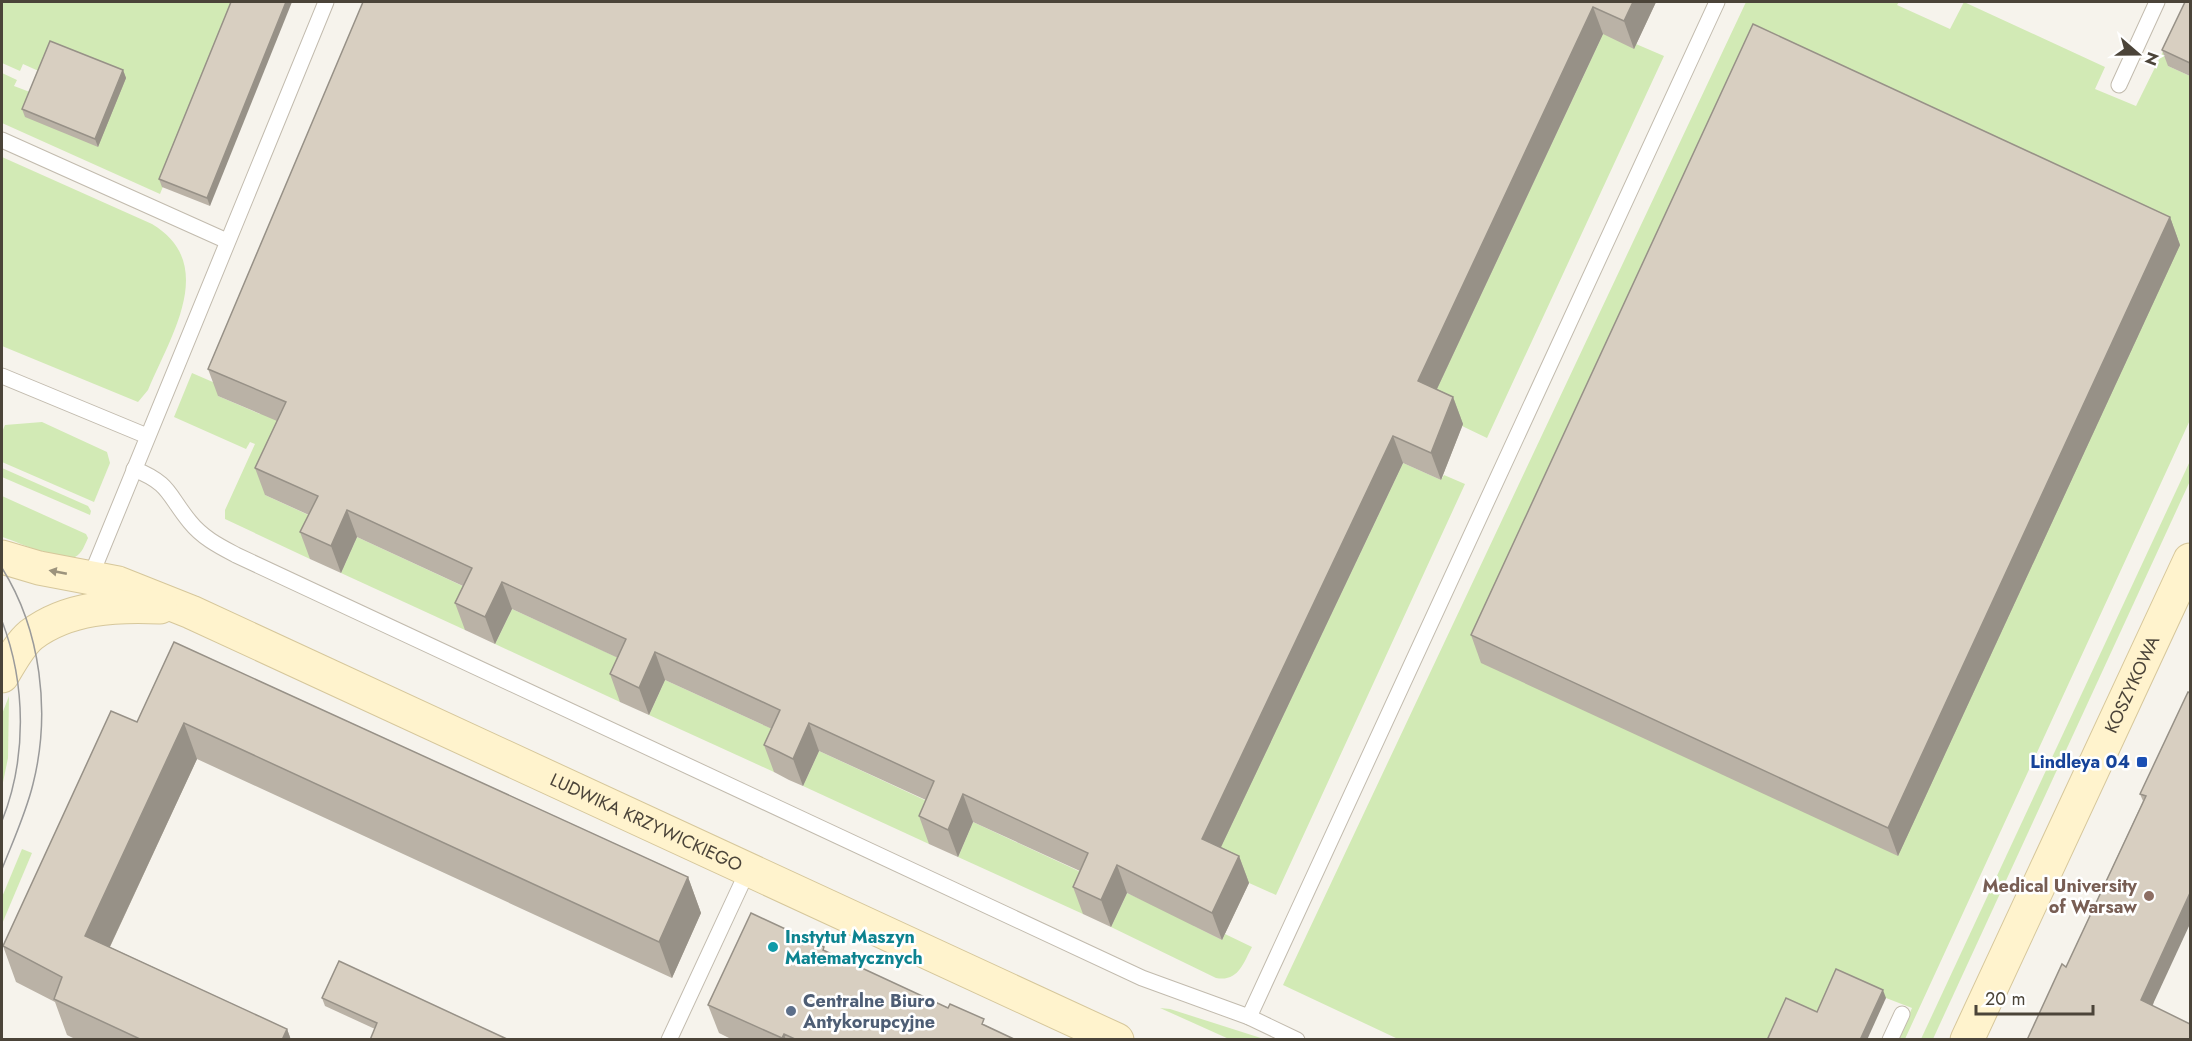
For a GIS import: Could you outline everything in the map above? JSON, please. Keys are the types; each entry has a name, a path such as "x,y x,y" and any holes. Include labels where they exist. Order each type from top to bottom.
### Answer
{"street":[{"name":"LUDWIKA KRZYWICKIEGO","path":"2,557 118,583 206,619 1117,1040"},
{"name":"KOSZYKOWA","path":"1967,1040 2190,560"},
{"name":"LUDWIKA KRZYWICKIEGO","path":"2,676 16,635 105,607 173,607"}],"lane":[{"path":"90,578 226,241 326,2"},
{"path":"1249,1017 1717,2"},
{"path":"2119,85 2154,2"},
{"path":"2,140 226,241"},
{"path":"2,376 147,436"},
{"path":"134,469 163,483 191,523 209,541 236,555 1142,978 1249,1017 1297,1040"},
{"path":"669,1040 748,870"},
{"path":"1890,1040 1902,1014"}],"green space":[{"path":"2,2 237,2 160,194 2,123 2,73 17,80 14,86 35,94 43,73 23,64 20,71 2,63"},
{"path":"1618,2 1634,48 1636,44 1664,56 1487,438 1462,426 1415,435"},
{"path":"1746,2 1899,2 1897,5 1950,29 1964,2 2105,67 2095,89 2136,106 2174,29 2168,66 2190,76 2190,420 1905,1039 1898,1039 1912,1008 1886,998 1820,1020 1774,1040 1398,1039 1283,985"},
{"path":"2,157 152,224 172,240 183,259 186,280 177,325 148,390 138,402 2,346"},
{"path":"328,252 265,495 328,524 310,559 225,519 225,510 255,444 250,442 246,449 174,417 192,373 222,386 218,396 260,414"},
{"path":"42,422 107,452 110,463 94,502 2,462 2,432 5,425"},
{"path":"2190,461 2190,481 1933,1039 1921,1039"},
{"path":"1403,463 1441,480 1444,475 1465,484 1276,895 1220,870 1194,926 1222,940 1225,934 1252,947 1239,970 1230,977 1216,978 1111,927 1127,893 1186,920"},
{"path":"2,468 88,506 91,511 90,515 2,477"},
{"path":"2,496 86,534 88,538 81,551 75,557 59,557 2,537"},
{"path":"357,537 482,595 465,630 341,573"},
{"path":"512,609 636,666 620,702 495,644"},
{"path":"665,680 790,737 774,772 649,715"},
{"path":"9,696 8,758 2,787 2,714"},
{"path":"819,751 944,809 929,844 803,786"},
{"path":"973,822 1098,880 1083,914 958,857"},
{"path":"22,849 32,853 2,924 2,897"},
{"path":"1160,1008 1170,1009 1264,1039 1229,1039"}],"building":[{"path":"231,2 286,2 207,198 159,179"},
{"path":"363,2 1633,2 1624,21 1593,7 1418,381 1453,397 1431,453 1393,436 1202,839 1239,856 1212,913 1117,865 1101,900 1073,887 1088,853 963,794 948,830 919,816 934,781 809,723 793,759 764,745 780,710 655,652 639,688 610,674 626,639 502,582 485,617 455,603 472,568 347,510 331,546 300,532 318,496 255,468 286,402 208,369"},
{"path":"2185,2 2190,2 2190,63 2162,50"},
{"path":"1753,24 2170,217 1888,828 1471,635"},
{"path":"50,41 123,70 95,139 22,109"},
{"path":"174,642 688,877 659,942 184,723 85,936 287,1029 282,1040 142,1040 54,999 62,977 3,946 111,711 137,722"},
{"name":"Medical University of Warsaw","path":"2188,692 2190,693 2190,893 2141,1000 2190,1024 2190,1040 2027,1040 2062,964 2066,967 2146,796 2140,794"},
{"path":"751,913 824,947 823,950 948,1008 950,1004 984,1019 982,1024 1016,1040 797,1040 784,1034 782,1038 708,1005"},
{"path":"339,961 509,1040 370,1040 377,1023 322,998"},
{"path":"1836,969 1883,990 1860,1040 1772,1040 1768,1038 1786,998 1817,1012"}],"tram line":[{"path":"2,568 26,618 34,645 41,701 41,729 33,784 2,869"},
{"path":"2,621 16,670 20,721 16,772 2,821"}],"place":[{"name":"Lindleya 04","path":"2142,762"},
{"name":"Medical University of Warsaw","path":"2149,896"},
{"name":"Instytut Maszyn Matematycznych","path":"773,947"},
{"name":"Centralne Biuro Antykorupcyjne","path":"791,1011"}]}
